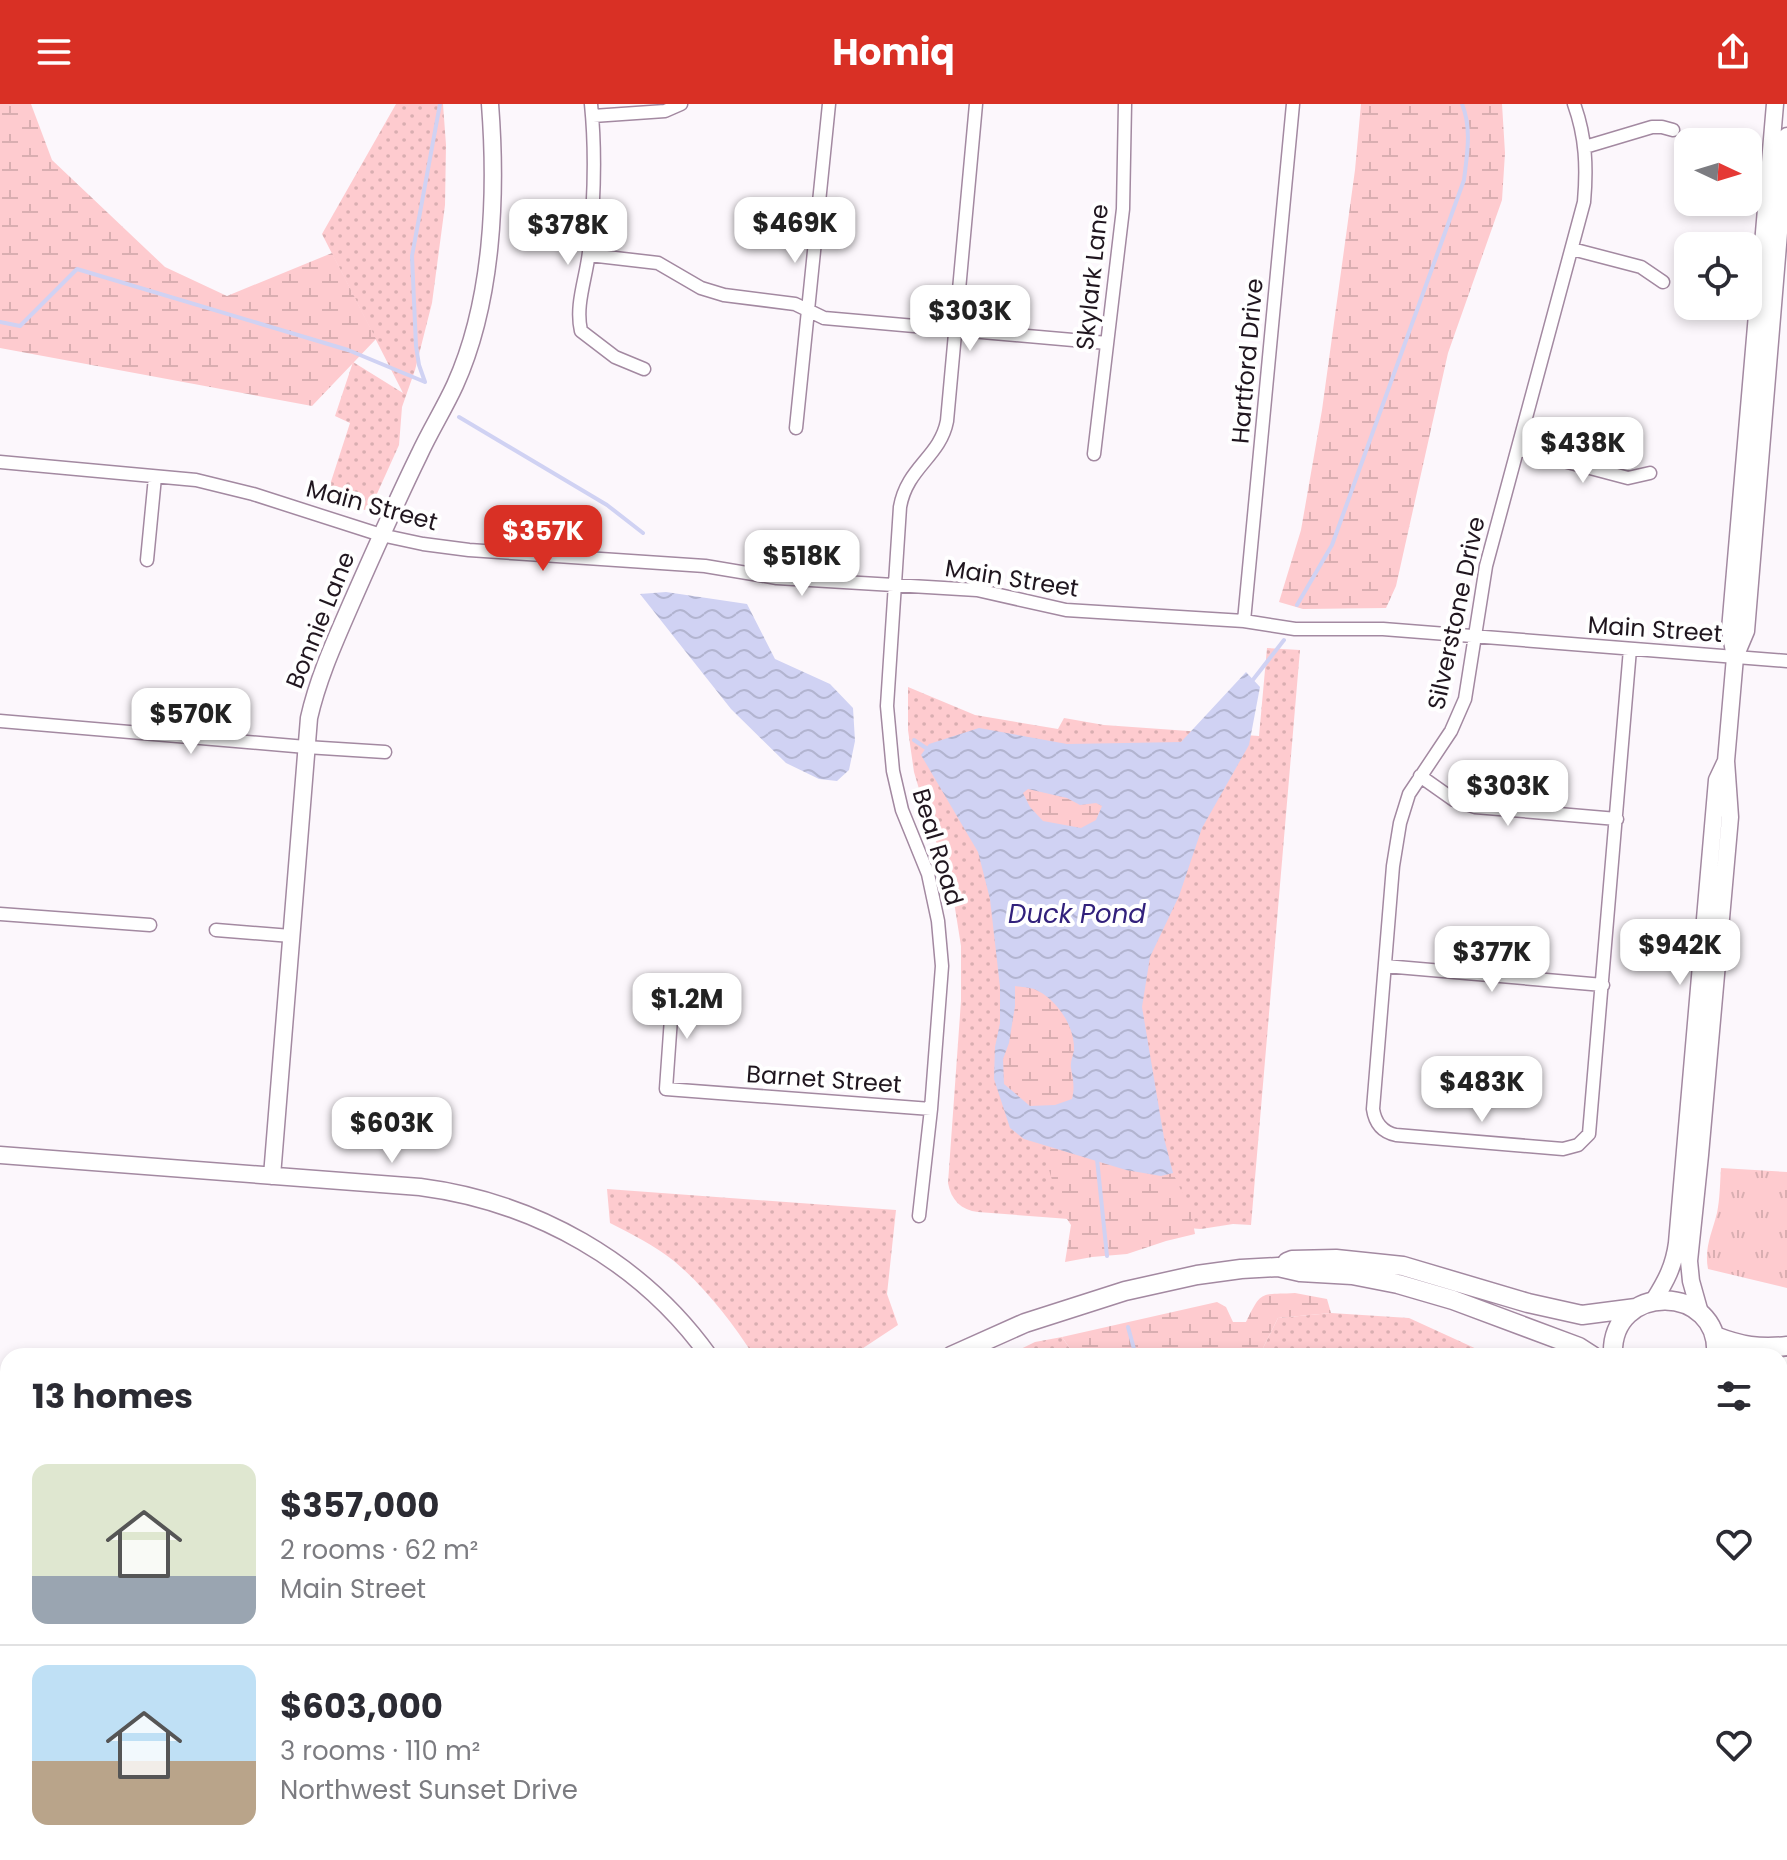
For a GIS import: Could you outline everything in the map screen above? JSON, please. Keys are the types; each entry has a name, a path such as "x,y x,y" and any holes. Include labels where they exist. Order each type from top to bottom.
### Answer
{"main road":[{"path":"1278,1267 1292,1260 1336,1259 1403,1266 1528,1303 1582,1315 1636,1308 1654,1300 1671,1300 1686,1304 1700,1313 1715,1336 1716,1348"},
{"path":"969,1348 1025,1323 1125,1291 1197,1275 1278,1267 1300,1272 1352,1275 1398,1284 1453,1300 1581,1348"},
{"path":"1612,1348 1616,1331 1636,1308"},
{"path":"1715,1336 1744,1346 1787,1346"}],"street":[{"name":"Bonnie Lane","path":"272,1176 311,707 321,674 381,535 455,385 474,328 488,254 491,213 493,165 490,104"},
{"path":"644,369 615,357 581,331 577,317 589,255 594,183 592,110 665,111 681,104"},
{"path":"796,428 829,104"},
{"name":"Beal Road","path":"919,1216 942,966 938,921 928,874 902,810 893,771 887,706 903,491 945,431 976,104"},
{"name":"Skylark Lane","path":"1094,454 1123,209 1125,104"},
{"name":"Hartford Drive","path":"1244,621 1293,104"},
{"name":"Silverstone Drive","path":"1574,104 1585,147 1587,177 1584,202 1484,573 1468,686 1455,724 1420,776 1405,806 1395,841 1374,1118 1379,1126 1390,1133 1412,1136 1563,1149 1582,1143 1591,1127 1603,985"},
{"path":"1700,1313 1689,1261 1730,817 1726,761 1735,657 1730,621 1775,104"},
{"path":"1585,147 1652,127 1673,130"},
{"path":"1735,657 1746,631 1787,136"},
{"path":"1572,249 1641,267 1663,282"},
{"path":"589,255 658,263 701,288 724,295 795,304 824,318 1107,343"},
{"path":"1518,449 1628,478 1650,473"},
{"name":"Main Street","path":"0,462 196,480 381,535 469,550 705,566 777,578 977,590 1066,610 1244,621 1295,629 1383,629 1787,661"},
{"path":"147,560 155,477"},
{"path":"1385,966 1603,985 1630,649"},
{"path":"0,721 385,752"},
{"path":"1654,1300 1675,1262 1717,780 1726,761"},
{"path":"1420,776 1454,800 1475,807 1617,819"},
{"path":"0,914 150,925"},
{"path":"216,930 291,936"},
{"name":"Barnet Street","path":"673,990 666,1089 931,1109"},
{"path":"0,1155 439,1190 499,1204 539,1219 623,1268 668,1307 703,1348"}],"green space":[{"path":"0,104 31,104 52,160 165,267 227,296 332,253 376,339 312,406 0,348"},
{"path":"396,104 443,104 445,205 432,303 402,407 399,445 371,507 365,510 326,497 350,423 335,416 353,362 403,393 322,234"},
{"path":"1361,104 1502,104 1505,153 1502,200 1448,353 1396,586 1386,608 1303,609 1279,602 1301,530 1322,410"},
{"path":"1267,648 1300,650 1251,1225 1233,1224 1201,1229 967,1209 954,1199 948,1183 961,1001 961,946 951,883 914,772 908,730 908,687 975,715 1058,729 1064,718 1104,725 1259,736"},
{"path":"1027,789 1067,798 1080,805 1096,803 1102,806 1096,820 1081,828 1043,821 1030,807 1023,792"},
{"path":"1014,986 1041,993 1056,1006 1067,1022 1074,1049 1072,1099 1055,1105 1029,1106 1004,1084 1003,1059 1015,1006"},
{"path":"1051,1147 1126,1170 1161,1176 1173,1173 1191,1212 1195,1234 1127,1254 1065,1262 1071,1225 1061,1210 1047,1163"},
{"path":"1721,1168 1787,1172 1787,1288 1708,1269 1708,1247 1718,1208"},
{"path":"607,1189 896,1210 887,1294 898,1325 863,1348 749,1348 717,1306 674,1261 610,1223"},
{"path":"1295,1293 1327,1299 1331,1313 1278,1318 1263,1348 1070,1348 1062,1337 1217,1302 1226,1307 1233,1322 1246,1322 1259,1299 1274,1294"},
{"path":"1331,1313 1409,1318 1475,1348 1263,1348 1278,1318"},
{"path":"1062,1337 1070,1348 1023,1348 1035,1342"}],"water":[{"path":"666,592 747,604 775,659 830,684 853,708 855,741 849,770 837,781 819,779 786,763 731,709 640,594"},
{"name":"Duck Pond","path":"1246,672 1260,687 1249,745 1202,828 1179,896 1150,957 1142,1007 1164,1138 1173,1173 1161,1176 1126,1170 1024,1139 1010,1128 994,1079 1000,987 990,899 978,852 921,755 929,744 979,728 1067,744 1181,742","holes":["1028,789 1067,798 1080,805 1096,803 1102,806 1096,820 1081,828 1043,821 1030,807 1023,793","1015,986 1042,993 1057,1006 1068,1023 1074,1050 1072,1099 1055,1105 1030,1106 1004,1084 1003,1059 1009,1043"]}],"waterway":[{"path":"425,382 416,346 412,256 440,104"},
{"path":"1297,605 1332,545 1464,180 1468,132 1462,104"},
{"path":"0,322 20,326 77,269 348,350 425,382"},
{"path":"459,417 607,505 643,533"},
{"path":"1252,681 1284,640"},
{"path":"914,740 929,750"},
{"path":"1097,1159 1107,1256"},
{"path":"1128,1327 1134,1348"}]}
